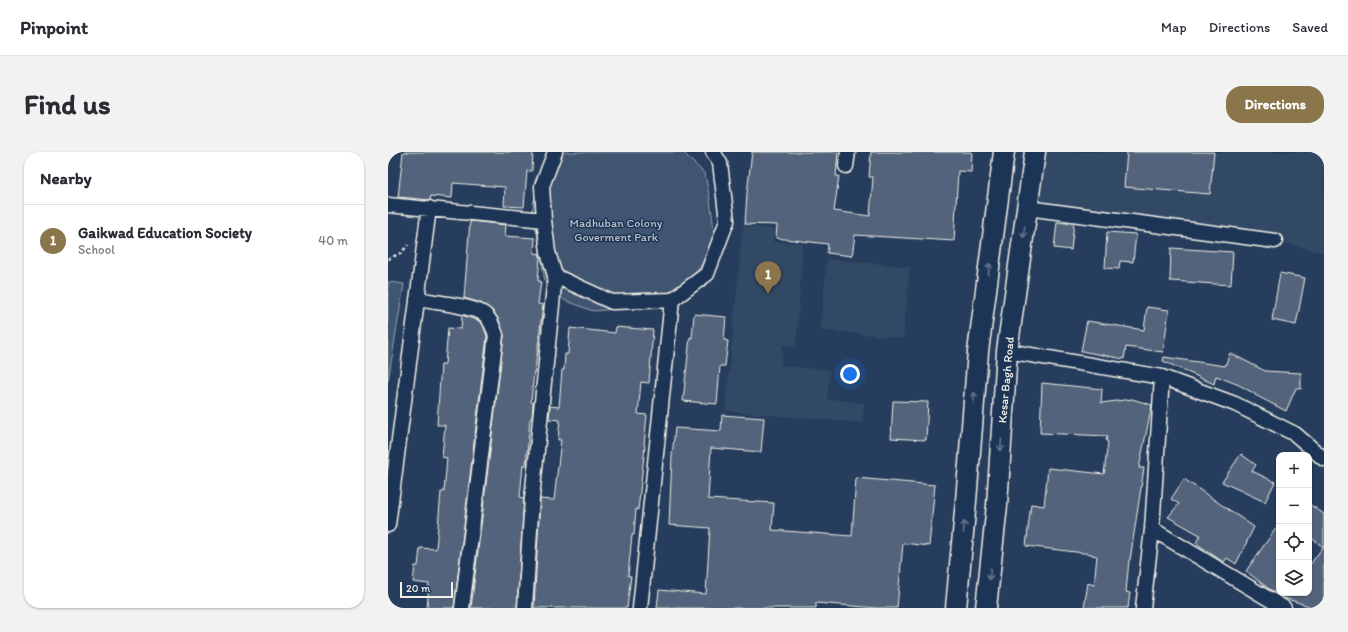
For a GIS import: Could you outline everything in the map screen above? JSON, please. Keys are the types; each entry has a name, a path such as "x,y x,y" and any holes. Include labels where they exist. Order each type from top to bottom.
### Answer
{"main road":[{"path":"956,608 978,352 1004,152"},
{"name":"Kesar Bagh Road","path":"986,608 996,505 1007,351 1035,152"}],"street":[{"path":"524,608 527,589 532,498 556,276 548,252 542,186 555,152"},
{"path":"556,276 612,302 672,300 707,274 727,221 720,163 713,152"},
{"path":"846,166 848,152"},
{"path":"388,205 544,220"},
{"path":"388,525 429,208"},
{"path":"1027,208 1276,241"},
{"path":"417,299 476,310 485,314 491,322 496,335 462,608"},
{"path":"640,608 672,300"},
{"path":"1007,351 1162,377 1234,404 1295,434 1324,459"},
{"path":"1144,608 1152,529 1162,377"},
{"path":"1152,529 1284,608"}],"shaded area":[{"path":"1034,152 1324,152 1324,253 1275,241 1027,208"},
{"path":"743,226 775,229 773,242 803,243 796,346 783,345 781,366 830,370 827,399 864,403 862,423 725,411"},
{"path":"827,259 910,267 903,338 820,330"}],"green space":[{"name":"Madhuban Colony Goverment Park","path":"561,152 683,152 705,174 715,238 702,264 683,290 665,305 593,311 564,300 545,282 532,212 539,174"},
{"path":"388,282 404,284 388,381"}],"building":[{"path":"403,152 533,152 532,171 527,171 524,207 504,206 505,187 453,183 452,198 431,196 430,200 398,197"},
{"path":"752,152 838,152 836,176 839,176 834,211 870,216 873,177 869,177 871,152 972,152 971,172 958,171 954,241 855,235 852,256 827,253 828,244 776,238 777,225 745,224"},
{"path":"1127,152 1214,152 1210,194 1124,187"},
{"path":"470,221 506,225 505,236 535,238 534,253 540,254 538,281 541,281 538,304 543,305 534,371 531,402 533,404 532,418 530,419 526,465 523,465 520,497 524,498 517,608 471,608 504,336 499,320 492,310 481,303 464,298"},
{"path":"1057,222 1074,224 1071,250 1054,248"},
{"path":"1107,232 1136,234 1133,262 1120,261 1119,269 1105,268"},
{"path":"1171,248 1233,252 1231,285 1170,281"},
{"path":"1280,273 1305,278 1296,325 1272,320"},
{"path":"1147,307 1169,310 1163,352 1126,347 1124,359 1081,351 1087,321 1144,330"},
{"path":"694,314 726,317 724,340 728,341 725,366 720,366 717,404 683,401"},
{"path":"462,315 479,321 483,325 487,336 454,608 427,608 429,584 413,582 415,566 418,566 420,548 436,549 441,492 444,492 447,458 442,457 445,425 437,425 441,364 445,364 448,328 461,329"},
{"path":"616,327 653,330 649,383 641,382 638,414 647,415 638,510 636,509 634,535 632,535 628,576 631,576 627,608 534,608 540,499 554,500 561,440 558,440 560,420 549,419 550,406 559,407 562,370 564,370 565,354 568,354 570,328 615,333"},
{"path":"1230,353 1265,371 1301,373 1301,389 1296,388 1286,411 1239,385 1216,376 1214,384 1163,361 1164,357 1225,366"},
{"path":"1042,383 1102,389 1101,403 1132,399 1152,405 1139,468 1144,468 1129,560 1126,592 1130,593 1128,608 1084,608 1088,583 1094,585 1097,556 1092,554 1026,546 1031,504 1044,506 1048,468 1104,474 1108,442 1106,441 1107,436 1040,433"},
{"path":"893,401 928,402 926,440 891,438"},
{"path":"722,415 764,418 761,452 711,448 708,499 774,503 772,530 852,536 856,478 935,485 929,546 903,543 897,608 877,608 816,603 816,608 657,608 659,590 706,594 710,528 669,525 672,456 675,428 721,431"},
{"path":"1241,454 1256,465 1252,471 1275,482 1265,502 1222,482"},
{"path":"1184,479 1254,527 1236,564 1227,558 1223,562 1196,543 1200,535 1168,517 1179,504 1171,499"},
{"path":"1312,506 1324,514 1324,608 1315,608 1280,596 1312,596 1312,562 1323,547 1312,538"},
{"path":"1276,528 1276,594 1246,571"}],"place":[{"name":"Gaikwad Education Society","path":"768,294"}]}
